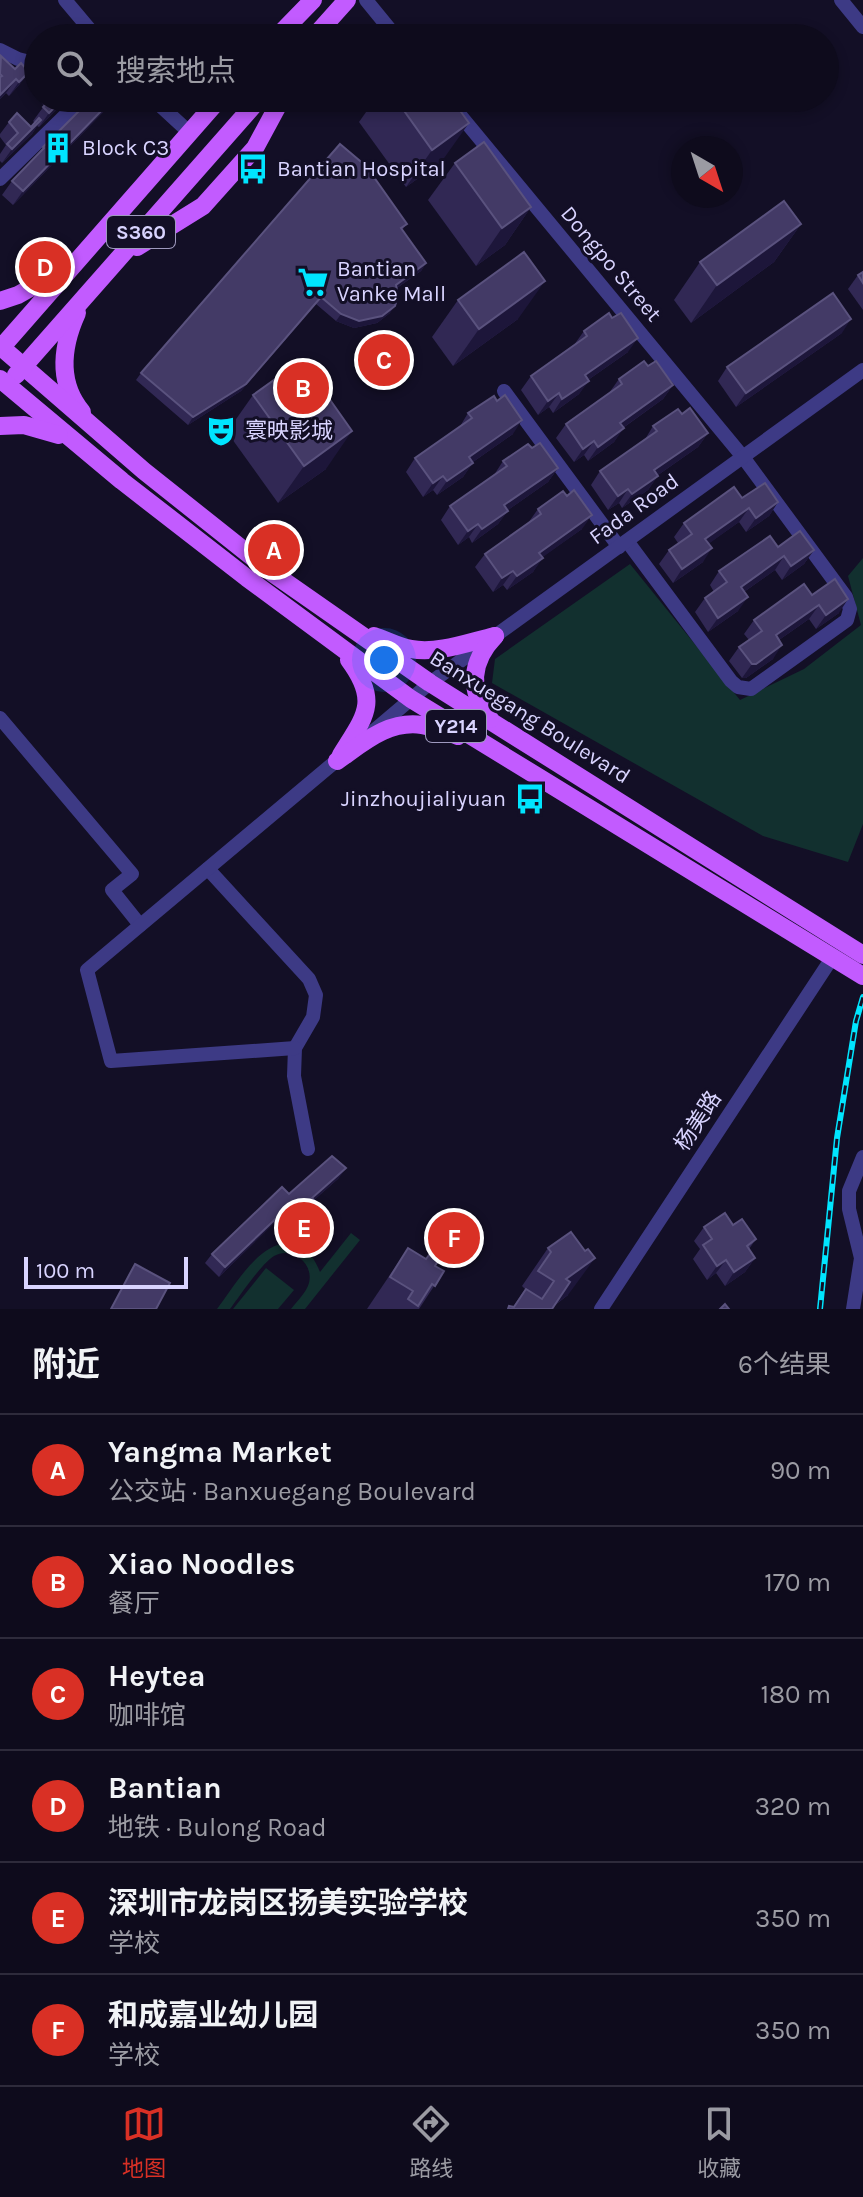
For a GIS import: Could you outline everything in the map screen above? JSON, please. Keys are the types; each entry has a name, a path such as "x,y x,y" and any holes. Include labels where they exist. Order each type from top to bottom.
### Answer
{"main road":[{"path":"280,24 299,0"},
{"path":"290,24 313,0"},
{"path":"326,24 347,0"},
{"name":"S360","path":"1,347 208,112"},
{"name":"S360","path":"2,385 23,367 248,112"},
{"path":"118,259 203,206 255,148 274,112"},
{"path":"0,301 18,295 80,259"},
{"path":"86,294 69,331 64,373 67,388 78,406 105,438"},
{"name":"Banxuegang Boulevard","path":"1,347 105,438 271,572 430,683 863,955"},
{"name":"Y214","path":"2,385 247,578 411,699 863,976"},
{"path":"0,426 24,425 48,430 73,441"},
{"path":"351,628 420,650 495,636"},
{"path":"495,636 479,657 474,683 482,709 501,728"},
{"path":"337,644 362,678 367,702 360,723 337,761"},
{"path":"337,761 375,734 406,724 423,725 486,745"}],"street":[{"path":"65,0 85,24"},
{"path":"366,0 386,24"},
{"path":"841,0 863,27"},
{"path":"0,50 24,60"},
{"path":"0,179 69,112"},
{"path":"167,112 190,133"},
{"name":"Dongpo Street","path":"458,112 743,457 846,597 850,609 847,620 751,689 738,687 623,544"},
{"name":"Fada Road","path":"295,1048 111,1061 87,970 430,683 863,370"},
{"path":"504,391 623,544"},
{"path":"0,718 132,874 112,890 140,925"},
{"path":"208,869 309,979 316,995 313,1017 295,1048 294,1076 308,1149"},
{"name":"杨美路","path":"601,1309 832,958"},
{"path":"853,1309 861,1258 860,1235 849,1209 849,1191 863,1157"}],"green space":[{"path":"863,558 863,824 848,862 763,836 492,683 495,659 630,564 740,700 804,669 861,625 848,576"},
{"path":"351,1233 360,1240 305,1309 291,1309 308,1287 308,1269 300,1258 281,1253 257,1273 230,1309 217,1309 250,1265 272,1247 284,1244 305,1249 320,1272"},
{"path":"266,1268 294,1290 278,1309 233,1309"}],"building":[{"path":"1,56 15,69 21,63 24,66 24,77 19,82 16,79 0,95"},
{"name":"Block C3","path":"78,112 100,112 23,191 12,181"},
{"path":"405,112 461,112 469,123 432,150"},
{"path":"17,113 31,127 39,118 41,120 12,149 7,144 18,133 9,122"},
{"path":"484,142 531,207 502,228 455,163"},
{"name":"Bantian Vanke Mall","path":"340,144 366,166 407,224 401,228 426,263 396,285 398,296 395,306 382,316 359,321 341,314 321,297 246,384 193,417 141,373"},
{"path":"784,201 801,224 717,285 700,262"},
{"path":"524,252 545,281 479,329 458,300"},
{"path":"833,293 851,319 746,393 727,367"},
{"path":"609,313 612,318 621,313 638,338 585,375 589,381 562,399 559,393 548,401 531,376 587,336 584,331"},
{"path":"302,360 352,431 304,466 253,395"},
{"path":"644,361 648,366 656,361 673,385 620,423 624,428 598,447 594,441 583,449 566,424 622,384 619,379"},
{"path":"505,395 522,420 469,457 473,463 447,481 443,476 433,483 415,458 472,418 468,413 494,396 497,401"},
{"path":"690,408 708,433 654,470 658,476 632,494 628,489 618,496 600,471 657,431 653,426 678,409 682,414"},
{"path":"540,443 558,468 504,505 508,511 482,529 478,524 468,531 450,506 507,466 503,461 528,444 532,448"},
{"path":"765,483 778,502 756,518 749,508 705,539 712,548 682,569 669,550 692,534 684,523 734,487 742,498"},
{"path":"574,490 592,515 539,553 543,558 517,576 513,571 502,578 485,554 541,514 538,509 563,491 567,496"},
{"path":"800,531 814,550 791,566 784,556 741,587 748,597 718,618 705,598 727,582 719,571 770,536 778,547"},
{"path":"835,579 848,599 826,615 819,605 776,635 782,645 752,664 739,647 762,631 754,620 804,584 812,595"},
{"path":"332,1156 346,1168 312,1198 320,1207 303,1228 285,1210 225,1267 212,1254 282,1187 289,1194"},
{"path":"725,1213 733,1225 742,1219 756,1239 747,1246 755,1258 734,1272 726,1260 717,1266 703,1245 712,1239 704,1227"},
{"path":"571,1232 585,1251 588,1249 595,1258 566,1279 570,1282 552,1309 508,1309 509,1306 514,1307 526,1289 542,1299 554,1281 538,1271 551,1252 548,1248"},
{"path":"408,1248 426,1259 429,1255 438,1261 435,1266 444,1271 418,1306 408,1299 413,1291 390,1277"},
{"path":"135,1264 170,1283 156,1309 111,1309"}],"railway":[{"path":"820,1309 837,1138 856,1021 863,997"}],"place":[{"name":"Block C3","path":"58,148"},
{"name":"Bantian Hospital","path":"253,169"},
{"name":"Bantian","path":"45,267"},
{"name":"Bantian Vanke Mall","path":"313,282"},
{"name":"Heytea","path":"384,360"},
{"name":"Xiao Noodles","path":"303,388"},
{"name":"寰映影城","path":"221,431"},
{"name":"Yangma Market","path":"274,550"},
{"name":"Jinzhoujialiyuan","path":"530,799"},
{"name":"深圳市龙岗区扬美实验学校","path":"304,1228"},
{"name":"和成嘉业幼儿园","path":"454,1238"}]}
